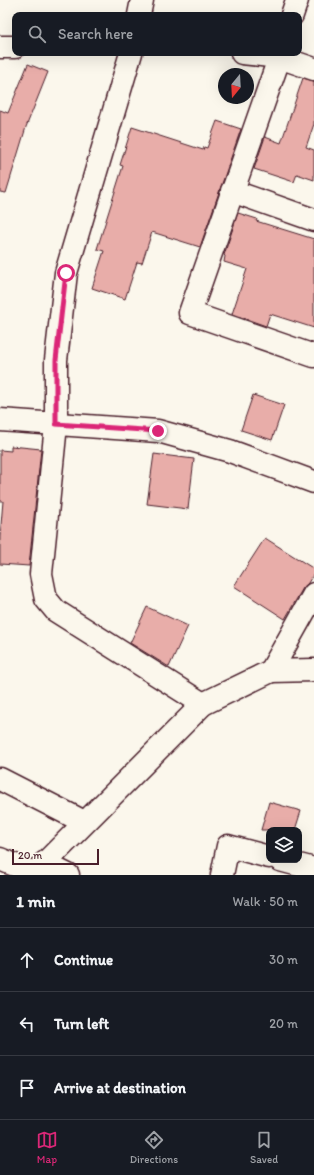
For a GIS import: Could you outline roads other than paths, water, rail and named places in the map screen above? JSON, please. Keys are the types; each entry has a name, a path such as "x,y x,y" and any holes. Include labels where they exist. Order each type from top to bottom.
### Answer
{"street":[{"path":"140,12 142,0"},
{"path":"293,12 297,0"},
{"path":"0,47 12,47"},
{"path":"130,56 66,273 56,360 56,424 42,574 46,599 56,611 203,704"},
{"path":"280,56 190,313 314,356"},
{"path":"282,56 314,69"},
{"path":"232,191 314,220"},
{"path":"0,420 158,431 230,450 314,482"},
{"path":"271,671 314,594"},
{"path":"37,871 84,822 203,704 271,671 314,670"},
{"path":"0,779 84,822"},
{"path":"222,875 228,846 266,856"},
{"path":"0,859 37,871 68,875"},
{"path":"291,863 314,869"}]}
